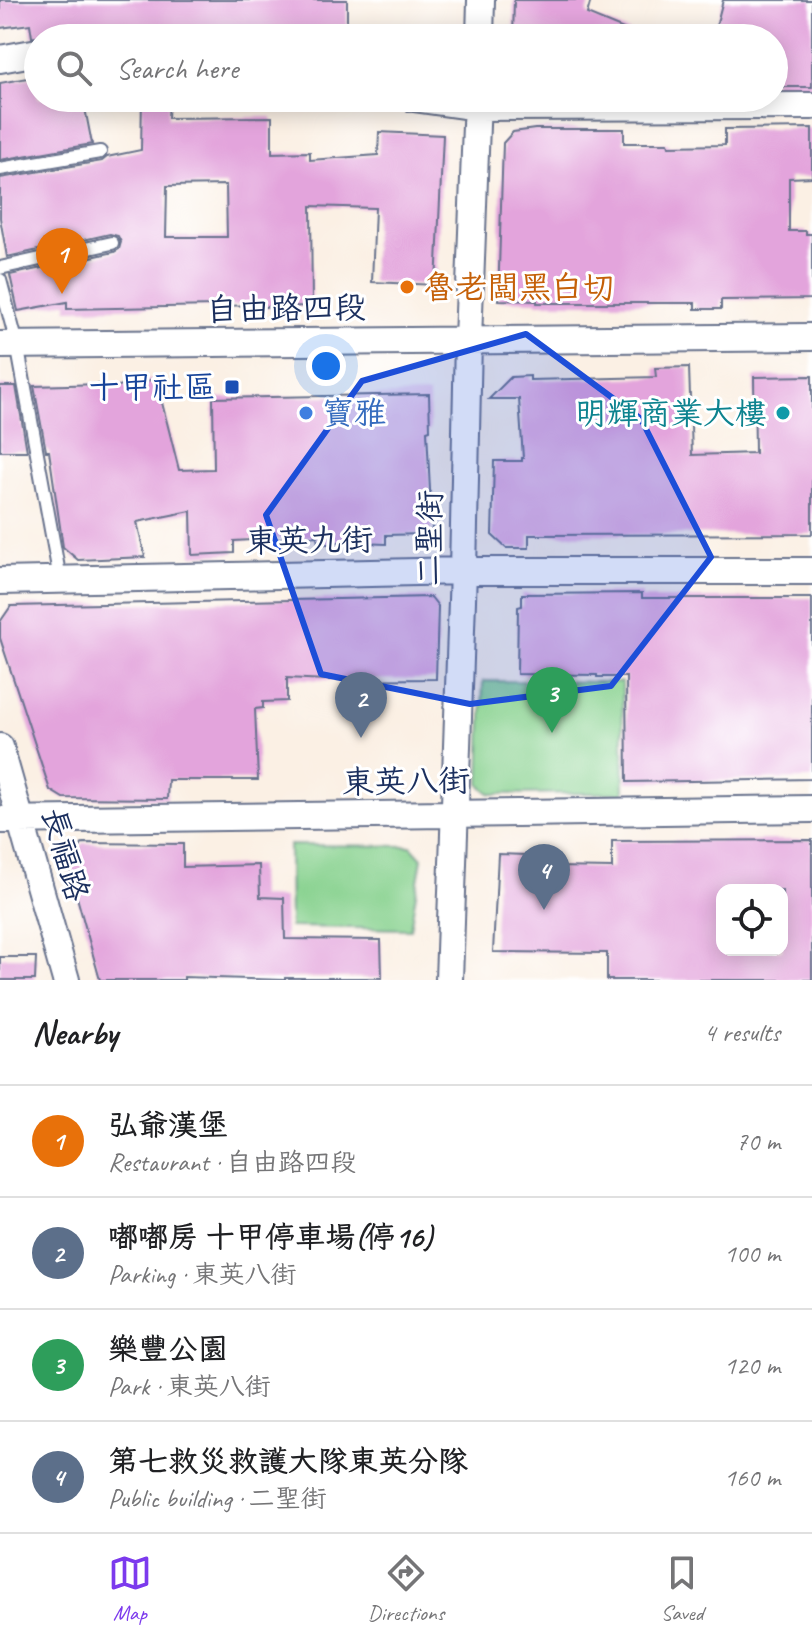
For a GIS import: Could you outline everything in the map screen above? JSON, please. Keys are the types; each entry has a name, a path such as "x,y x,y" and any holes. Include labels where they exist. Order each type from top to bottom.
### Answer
{"street":[{"path":"480,24 481,0"},
{"path":"0,59 24,55"},
{"path":"788,106 812,106"},
{"name":"二聖街","path":"449,980 477,112"},
{"name":"自由路四段","path":"8,344 812,337"},
{"name":"東英九街","path":"0,581 463,571 812,571"},
{"name":"長福路","path":"0,747 10,820 66,980"},
{"name":"東英八街","path":"10,820 812,809"}],"lane":[{"path":"0,169 100,152"},
{"path":"0,268 112,243"},
{"path":"0,280 8,344 60,579"}],"highlighted area":[{"path":"526,334 641,419 711,557 611,686 470,704 321,674 266,515 362,381"}],"green space":[{"path":"483,681 622,682 624,793 491,794 480,785"},
{"path":"289,845 411,846 422,858 410,929 290,927"}],"building":[{"path":"0,0 347,0 347,24 24,24 0,28"},
{"path":"514,0 591,0 587,14 611,24 513,24"},
{"path":"723,0 812,0 812,87 788,87 788,24 717,24"},
{"path":"24,79 24,112 86,112 92,144 0,160 0,83"},
{"path":"142,112 168,112 168,118 272,117 272,153 310,152 310,160 378,155 379,132 443,135 436,285 372,282 375,208 311,206 312,306 67,309 67,302 18,311 10,275 114,252 121,242 118,236 110,234 7,257 0,218 0,178 102,161 107,157 141,150","holes":["226,185 227,237 166,237 167,186"]},
{"path":"812,128 812,177 789,178 789,231 812,234 812,299 721,300 721,309 695,309 695,303 537,303 498,300 503,143 513,132 535,129 624,129 624,143 668,143 669,146 725,145 725,129"},
{"path":"689,367 692,455 755,453 754,377 812,376 812,534 529,535 529,548 506,548 492,535 494,461 522,461 523,458 519,399 489,399 511,377 530,376 530,380 656,377 655,368"},
{"path":"156,379 179,470 214,469 213,398 429,394 430,430 427,431 432,529 424,534 386,535 386,544 318,544 317,536 234,541 234,553 192,555 191,511 137,522 145,557 78,560 63,547 49,451 46,451 34,386 102,384 113,387"},
{"path":"0,386 16,386 27,451 0,451"},
{"path":"642,593 642,598 812,598 812,779 627,782 626,677 517,674 518,607 522,606 522,594"},
{"path":"431,597 438,606 436,679 287,678 287,701 263,702 263,708 255,709 258,780 168,780 167,799 63,798 50,790 0,638 0,622 11,606"},
{"path":"812,840 812,980 607,980 607,953 493,952 498,854 553,856 553,867 612,868 612,841"},
{"path":"83,843 183,844 183,867 259,865 260,897 284,898 285,939 381,940 382,978 285,980 184,977 184,980 100,980 68,865"},
{"path":"0,957 36,957 35,980 0,980"}],"place":[{"name":"魯老闆黑白切","path":"407,287"},
{"name":"弘爺漢堡","path":"62,294"},
{"name":"十甲社區","path":"232,387"},
{"name":"寶雅","path":"306,413"},
{"name":"明輝商業大樓","path":"783,413"},
{"name":"樂豐公園","path":"552,733"},
{"name":"嘟嘟房 十甲停車場(停16)","path":"361,738"},
{"name":"第七救災救護大隊東英分隊","path":"544,910"}]}
